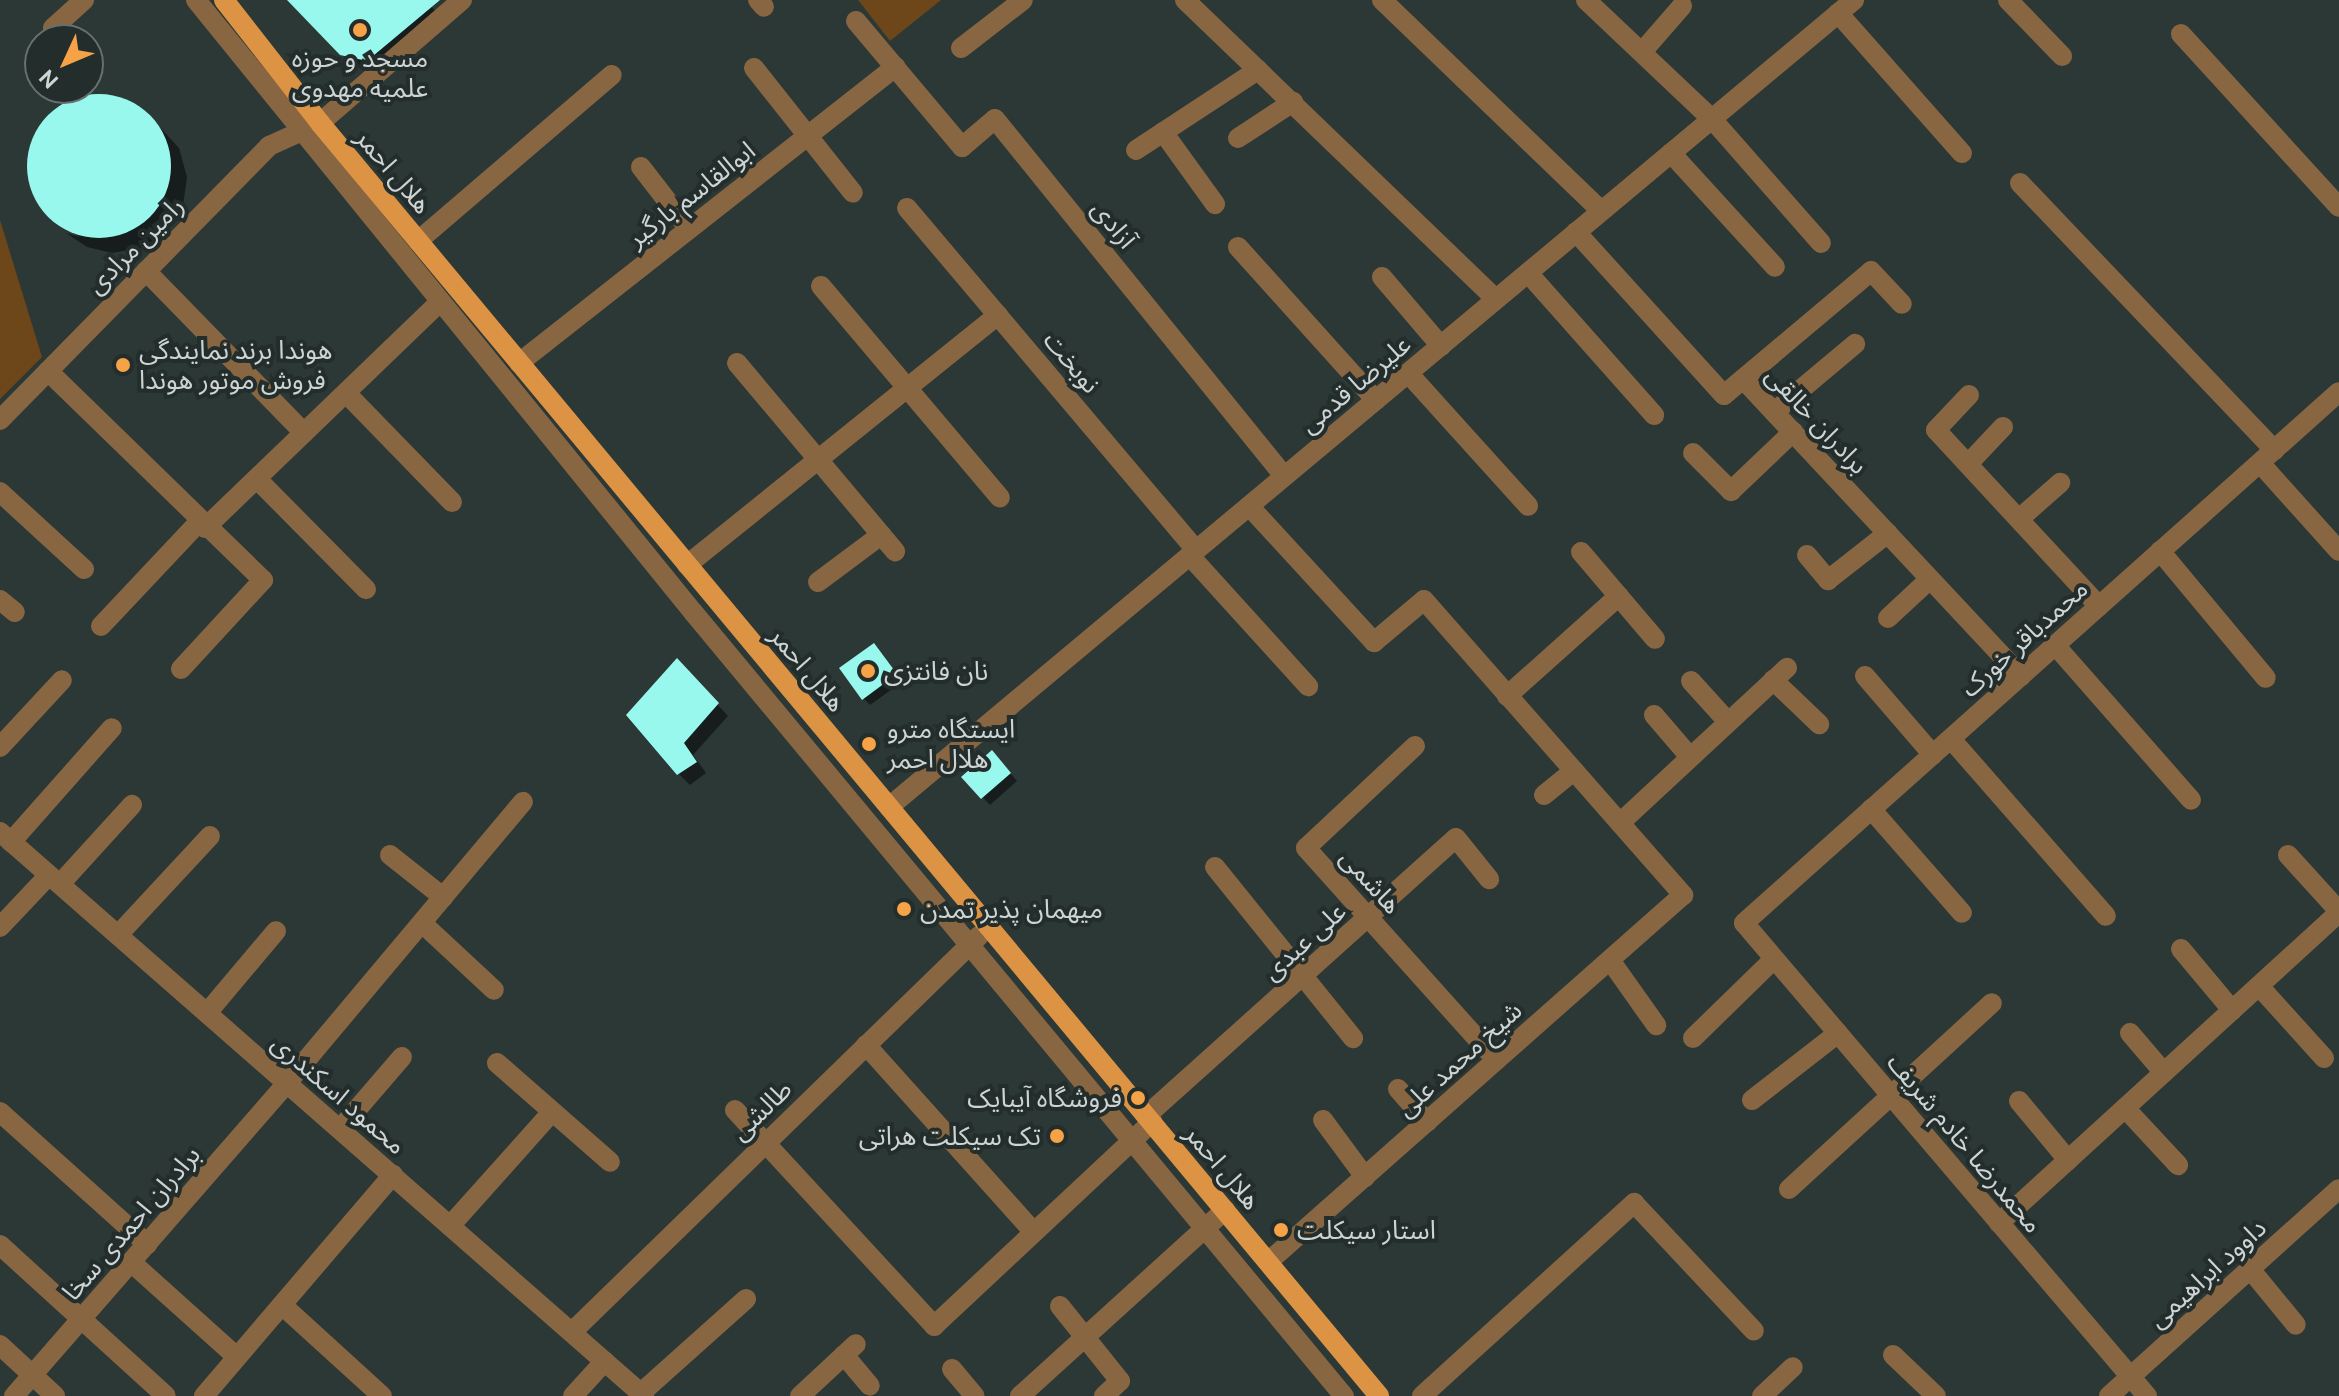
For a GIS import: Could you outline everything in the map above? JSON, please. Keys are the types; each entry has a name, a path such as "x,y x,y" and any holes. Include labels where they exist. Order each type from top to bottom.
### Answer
{"main road":[{"name":"هلال احمر","path":"224,0 320,123 1379,1396"}],"street":[{"path":"57,24 84,0"},
{"path":"196,0 439,303 1344,1396"},
{"name":"رامین مرادی","path":"0,420 269,146 320,123 462,0"},
{"path":"961,48 1023,0"},
{"path":"1185,0 1496,299"},
{"path":"1382,0 1601,211"},
{"path":"1586,0 1712,119 1821,243"},
{"path":"2008,0 2062,56"},
{"path":"1848,4 1962,153"},
{"name":"علیرضا قدمی","path":"889,807 1848,4"},
{"path":"1642,52 1682,6"},
{"path":"856,21 895,67"},
{"path":"2181,34 2339,207"},
{"name":"ابوالقاسم بارگیر","path":"519,363 895,67"},
{"name":"آزادی","path":"895,67 962,147 995,119 1284,476"},
{"path":"754,68 853,193"},
{"path":"1136,150 1258,70"},
{"path":"418,241 612,75"},
{"path":"1238,138 1293,102"},
{"path":"1163,132 1215,204"},
{"path":"1671,153 1775,267"},
{"path":"641,167 689,229"},
{"path":"2020,183 2267,457 2339,551"},
{"name":"نوبخت","path":"907,208 1193,553 1308,686"},
{"name":"برادران خالقی","path":"1576,232 1724,395 1743,379 2021,676"},
{"path":"1238,247 1376,400"},
{"path":"146,271 304,433"},
{"path":"1743,379 1871,271 1902,304"},
{"path":"1528,273 1654,415"},
{"path":"1382,277 1441,346"},
{"path":"821,286 1000,498"},
{"path":"101,626 202,525 257,479 439,303"},
{"path":"687,565 998,315"},
{"path":"1774,412 1855,344"},
{"path":"737,363 895,551"},
{"path":"48,371 202,525 263,580 181,669"},
{"path":"1408,373 1528,506"},
{"name":"محمدباقر خورک","path":"1744,923 2339,392"},
{"path":"346,393 452,502"},
{"path":"1969,395 1936,430 2099,606"},
{"path":"1968,464 2003,427"},
{"path":"1693,453 1731,491 1793,432"},
{"path":"257,479 366,589"},
{"path":"2019,519 2060,483"},
{"path":"0,492 84,569"},
{"path":"1249,506 1374,642 1424,600 1620,823 1780,674 1819,724"},
{"path":"1807,555 1828,580 1888,533"},
{"path":"818,582 881,535"},
{"path":"2160,551 2266,678"},
{"path":"1581,552 1655,639"},
{"path":"1888,618 1930,579"},
{"path":"1507,696 1619,596"},
{"path":"2055,645 2191,800"},
{"path":"1865,676 1933,755"},
{"path":"0,747 62,680"},
{"path":"1691,681 1728,722"},
{"path":"1654,715 1690,757"},
{"path":"6,837 112,728"},
{"path":"1951,739 2106,916"},
{"name":"هاشمی","path":"1415,746 1306,848 1496,1060"},
{"path":"1544,795 1574,771"},
{"name":"برادران احمدی سخا","path":"14,1396 287,1083 523,802"},
{"path":"0,927 132,805"},
{"path":"1871,809 1962,913"},
{"name":"شیخ محمد علی","path":"1268,1262 1683,895 1620,823"},
{"path":"118,935 210,836"},
{"name":"محمود اسکندری","path":"6,837 643,1395"},
{"name":"علی عبدی","path":"765,1142 934,1326 1133,1140 1149,1119 1456,838 1489,879"},
{"path":"390,855 443,897"},
{"path":"1999,1223 2339,912 2288,855"},
{"path":"1215,867 1353,1038"},
{"path":"422,923 494,990"},
{"name":"محمدرضا خادم شریف","path":"1744,923 2147,1396"},
{"name":"طالشی","path":"572,1332 988,926"},
{"path":"207,1013 276,931"},
{"path":"2181,949 2232,1010"},
{"path":"1693,1038 1774,959"},
{"path":"1610,960 1656,1025"},
{"path":"2259,986 2324,1058"},
{"path":"1789,1189 1889,1094 1992,1003"},
{"path":"1752,1100 1838,1033"},
{"path":"2130,1033 2164,1073"},
{"path":"866,1045 1034,1232"},
{"path":"340,1129 402,1057"},
{"path":"497,1063 610,1162"},
{"path":"1398,1089 1427,1122"},
{"path":"2019,1101 2068,1160"},
{"path":"2125,1108 2178,1165"},
{"path":"735,1110 765,1142"},
{"path":"0,1112 147,1244"},
{"path":"450,1226 552,1112"},
{"path":"1323,1120 1365,1177"},
{"path":"204,1396 393,1175"},
{"name":"داوود ابراهیمی","path":"2109,1396 2339,1189"},
{"path":"1422,1396 1634,1203 1754,1331"},
{"path":"1020,1396 1225,1210"},
{"path":"0,1245 166,1396"},
{"path":"131,1262 237,1357"},
{"path":"2250,1269 2296,1325"},
{"path":"643,1395 746,1299"},
{"path":"282,1305 382,1396"},
{"path":"1060,1306 1126,1389 1104,1396"},
{"path":"0,1345 55,1396"},
{"path":"800,1396 850,1350 870,1386"},
{"path":"1893,1355 1936,1396"},
{"path":"573,1396 605,1361"},
{"path":"1762,1396 1793,1367"},
{"path":"952,1369 975,1396"}],"shaded area":[{"path":"858,0 941,0 890,41"},
{"path":"0,220 42,357 0,399"}],"building":[{"name":"مسجد و حوزه علمیه مهدوی","path":"287,0 440,0 367,61 340,55"},
{"path":"104,94 127,99 150,115 166,138 170,152 170,180 159,206 139,226 113,237 85,237 59,226 39,206 28,180 28,152 32,138 48,115 62,104 104,104"},
{"name":"نان فانتزی","path":"874,643 897,674 862,700 839,668"},
{"path":"677,658 719,703 684,743 697,762 677,775 626,715"},
{"path":"992,750 1011,773 981,799 961,777"}],"place":[{"name":"مسجد و حوزه علمیه مهدوی","path":"360,30"},
{"name":"هوندا برند نمایندگی فروش موتور هوندا","path":"123,365"},
{"name":"نان فانتزی","path":"868,671"},
{"name":"ایستگاه مترو هلال احمر","path":"869,744"},
{"name":"میهمان پذیر تمدن","path":"904,909"},
{"name":"فروشگاه آیبایک","path":"1138,1098"},
{"name":"تک سیکلت هراتی","path":"1057,1136"},
{"name":"استار سیکلت","path":"1281,1230"}]}
